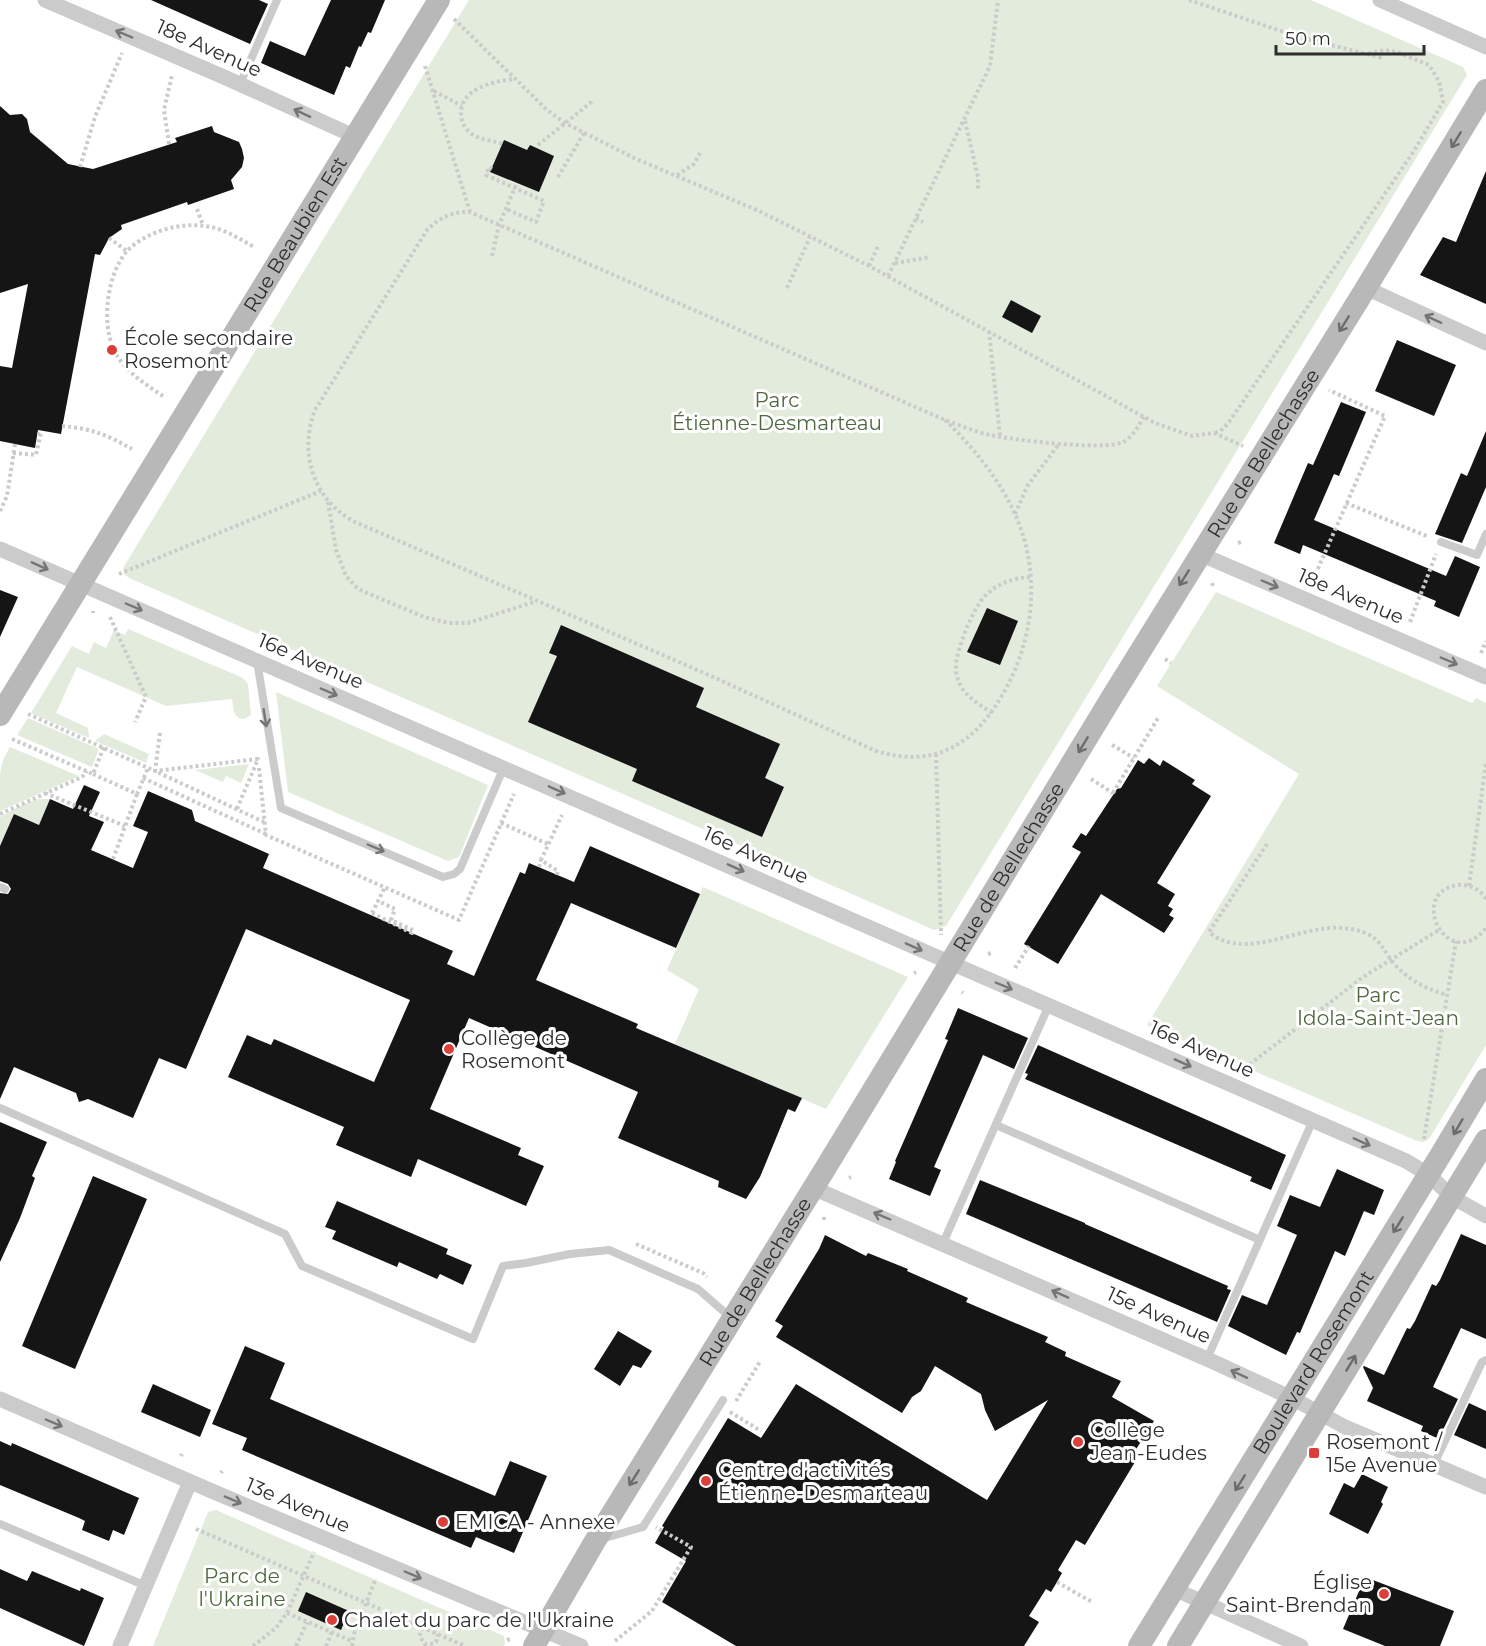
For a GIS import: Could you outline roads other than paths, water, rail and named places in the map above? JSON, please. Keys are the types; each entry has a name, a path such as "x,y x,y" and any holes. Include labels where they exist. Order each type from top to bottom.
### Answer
{"street":[{"name":"18e Avenue","path":"45,0 356,137"},
{"name":"Rue Beaubien Est","path":"0,715 439,0"},
{"path":"1380,0 1486,47"},
{"name":"Rue de Bellechasse","path":"539,1638 595,1541 1486,90"},
{"path":"1366,288 1486,344"},
{"name":"16e Avenue","path":"0,549 1411,1163 1429,1175 1452,1197 1486,1216"},
{"name":"18e Avenue","path":"1200,554 1486,677"},
{"name":"Boulevard Rosemont","path":"1140,1646 1486,1078"},
{"name":"Boulevard Rosemont","path":"1178,1646 1486,1140"},
{"name":"15e Avenue","path":"813,1188 1207,1359 1292,1398 1345,1427 1486,1486"},
{"name":"13e Avenue","path":"0,1400 539,1638 581,1646"},
{"path":"120,1646 190,1482"},
{"path":"1174,1589 1298,1645"}],"lane":[{"path":"240,84 277,0"},
{"path":"1441,542 1477,555 1486,534"},
{"path":"256,660 281,808 443,877 454,874 460,869 504,767"},
{"path":"943,1243 1049,1005"},
{"path":"0,1108 285,1234 302,1266 473,1339 503,1266 570,1254 609,1250 698,1289 732,1319"},
{"path":"1207,1359 1313,1120"},
{"path":"996,1125 1260,1240"},
{"path":"1434,1464 1482,1362 1486,1360"},
{"path":"595,1541 643,1527 723,1400"},
{"path":"0,1524 146,1586"}],"place":[{"name":"École secondaire Rosemont","path":"112,350"},
{"name":"Collège de Rosemont","path":"449,1049"},
{"name":"Collège Jean-Eudes","path":"1078,1442"},
{"name":"Rosemont / 15e Avenue","path":"1314,1453"},
{"name":"Centre d'activités Étienne-Desmarteau","path":"706,1481"},
{"name":"EMICA - Annexe","path":"443,1522"},
{"name":"Église Saint-Brendan","path":"1384,1594"},
{"name":"Chalet du parc de l'Ukraine","path":"332,1620"}],"park label":[{"name":"Parc Étienne-Desmarteau","path":"777,412"},
{"name":"Parc Idola-Saint-Jean","path":"1378,1006"},
{"name":"Parc de l'Ukraine","path":"242,1588"}]}
